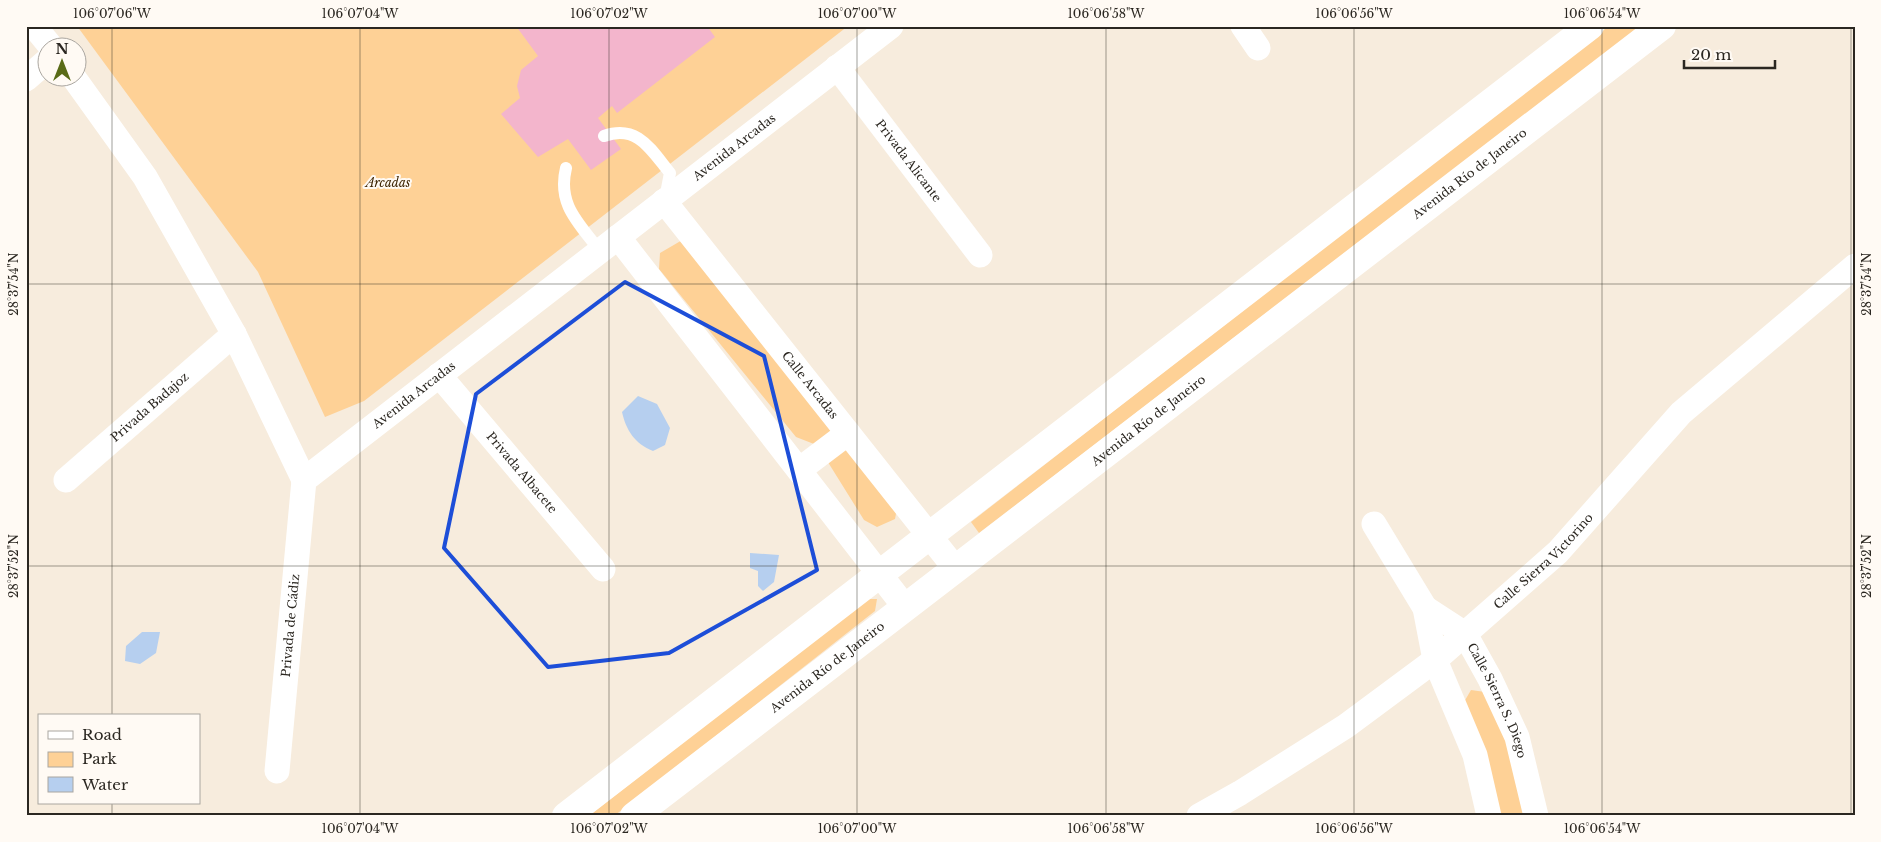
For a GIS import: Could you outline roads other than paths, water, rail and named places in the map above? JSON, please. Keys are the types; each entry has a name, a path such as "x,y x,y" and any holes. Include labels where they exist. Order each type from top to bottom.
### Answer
{"street":[{"path":"34,26 44,38"},
{"name":"Avenida Arcadas","path":"304,480 892,26"},
{"path":"1243,26 1258,48"},
{"path":"566,816 1590,26"},
{"name":"Avenida Río de Janeiro","path":"634,816 1662,26"},
{"name":"Privada Alicante","path":"837,67 980,255"},
{"path":"26,80 38,69"},
{"path":"81,88 145,177 234,334 304,480"},
{"name":"Calle Arcadas","path":"664,201 956,568"},
{"path":"609,244 798,470 905,607"},
{"name":"Calle Sierra Victorino","path":"1199,816 1240,794 1346,726 1435,660 1558,552 1681,413 1855,266"},
{"name":"Privada Badajoz","path":"66,480 234,334"},
{"name":"Privada Albacete","path":"440,375 603,570"},
{"path":"798,470 848,433"},
{"name":"Privada de Cádiz","path":"277,771 304,480"},
{"name":"Calle Sierra S. Diego","path":"1374,524 1425,608 1435,660 1475,755 1488,816"},
{"name":"Calle Sierra S. Diego","path":"1425,608 1465,634 1490,679 1517,737 1536,816"}],"lane":[{"path":"604,136 616,132 643,140 670,173 664,201"},
{"path":"566,168 562,181 566,206 609,244"}],"water":[{"path":"638,396 657,404 670,428 665,445 653,451 632,436 622,412"},
{"path":"750,553 779,555 774,582 763,591 758,586 758,571 750,568"},
{"path":"142,632 160,632 156,653 140,664 125,661 126,646"}],"park label":[{"name":"Arcadas","path":"388,183"}]}
